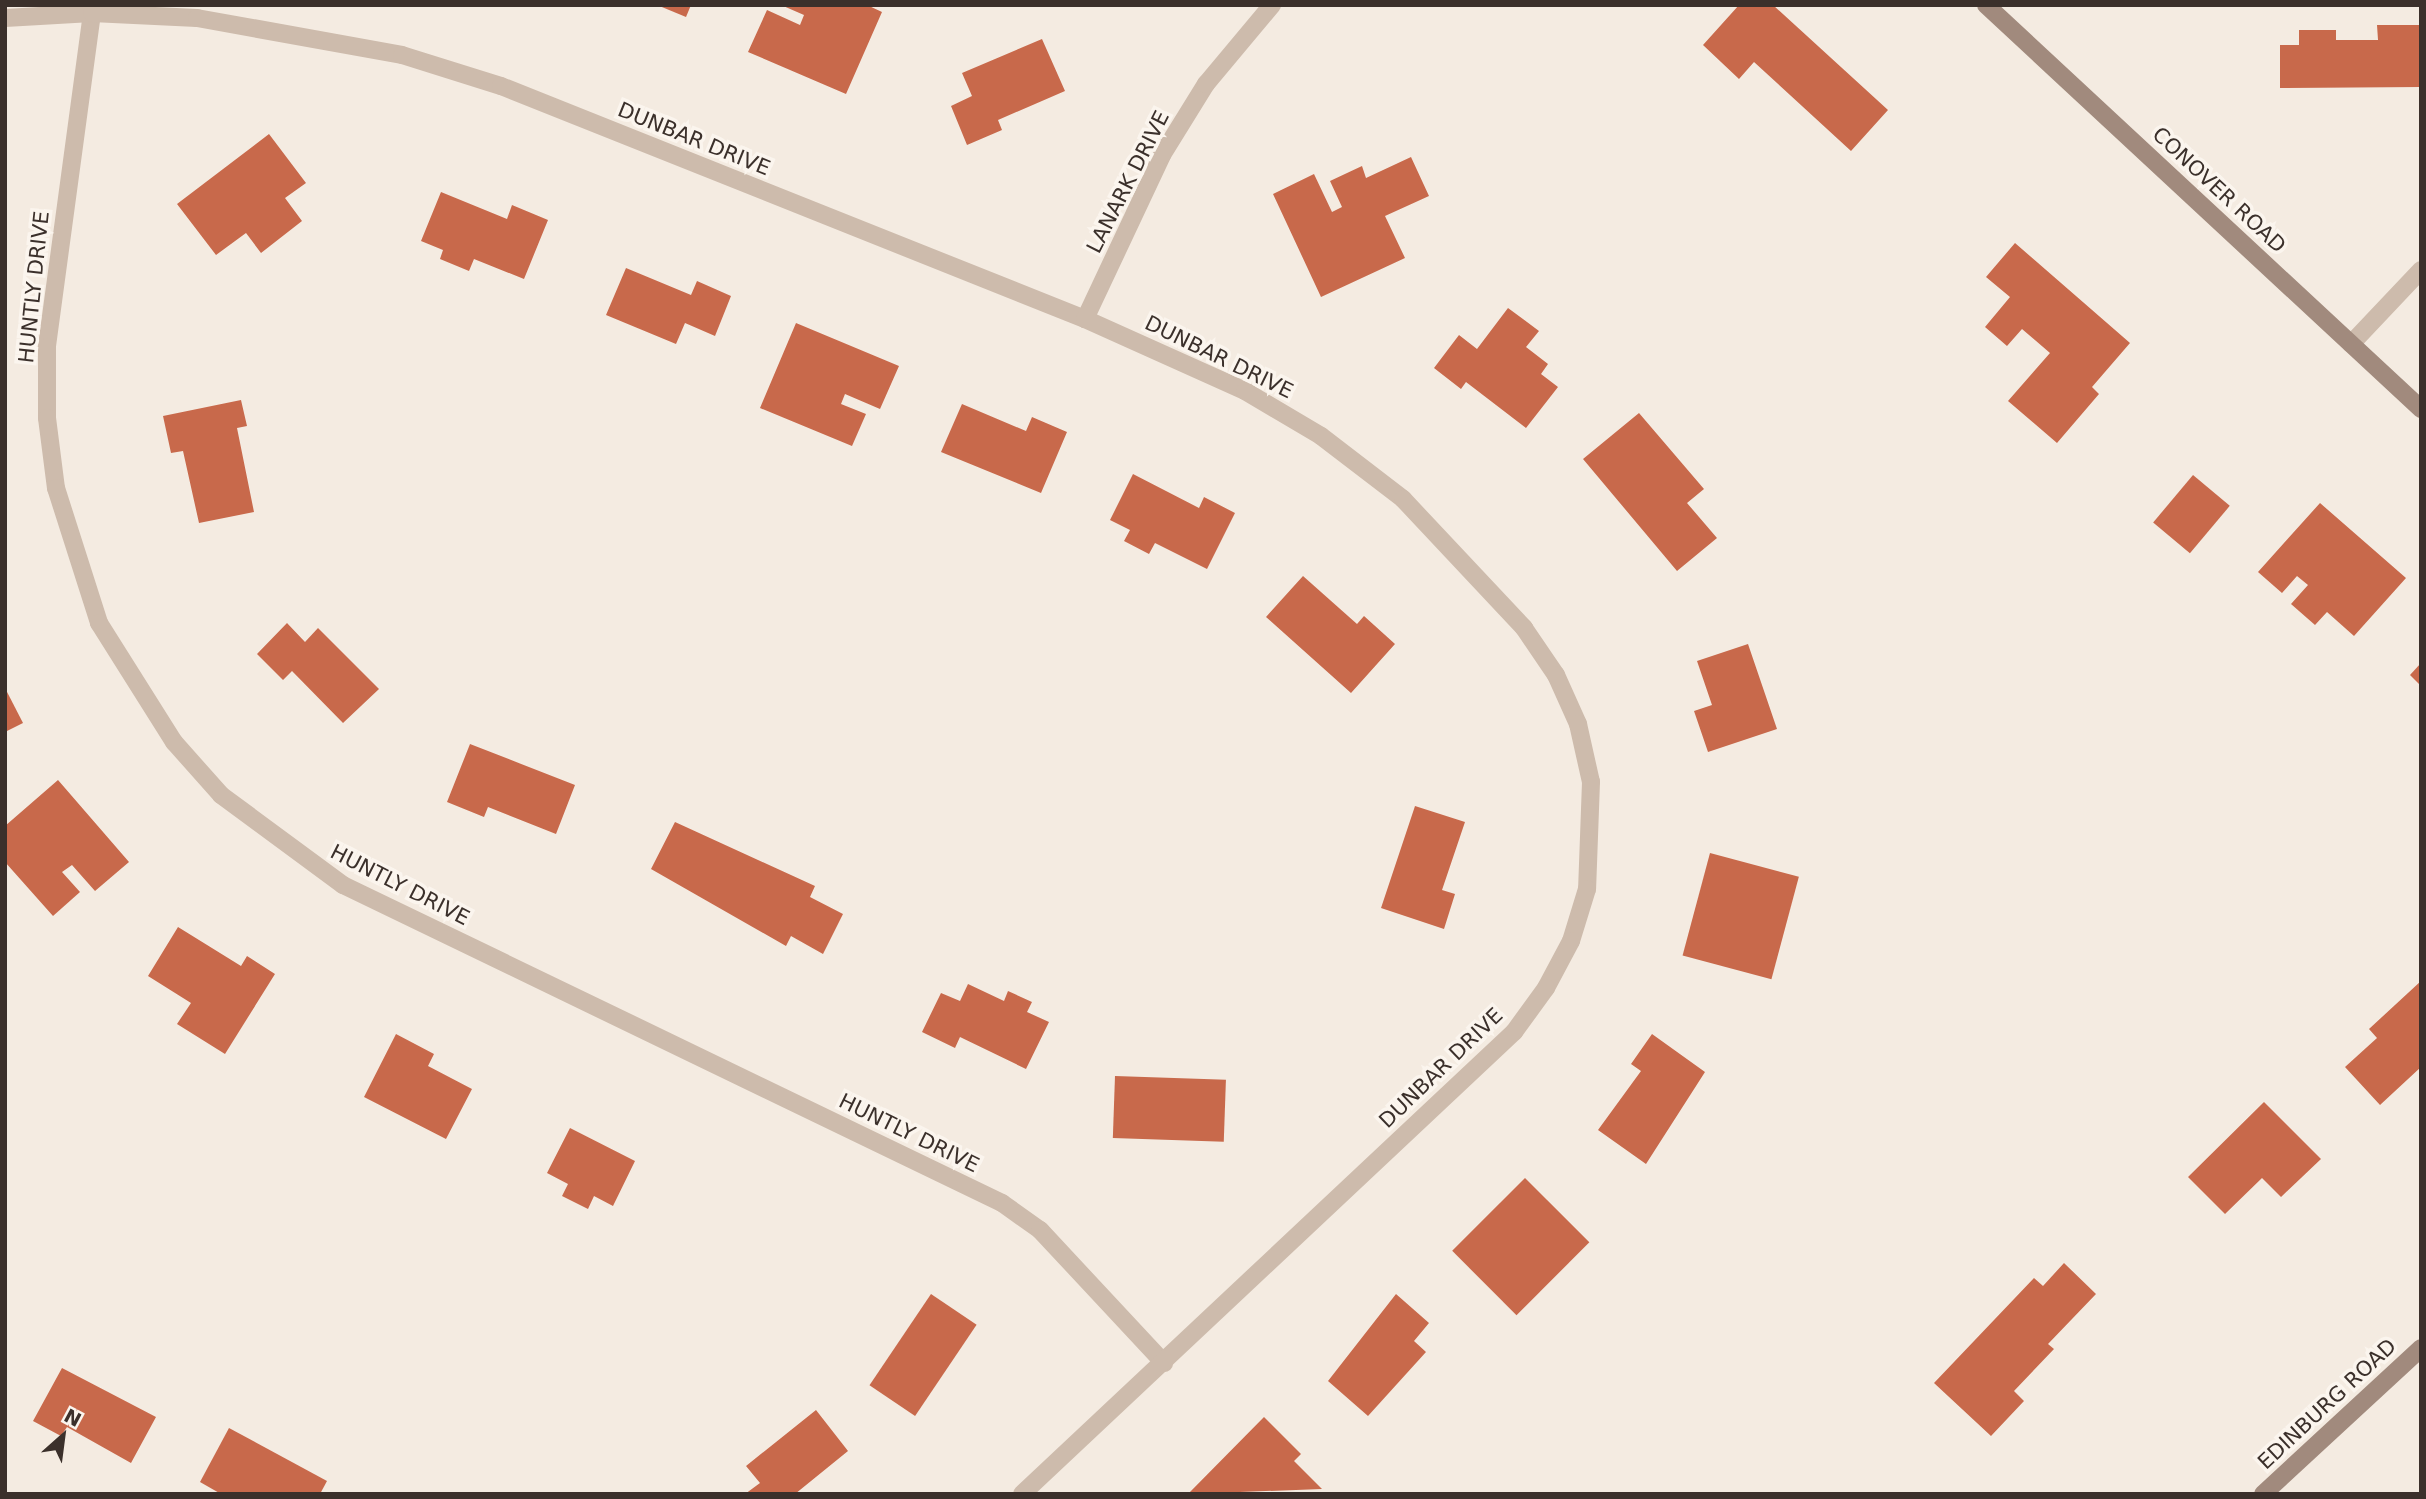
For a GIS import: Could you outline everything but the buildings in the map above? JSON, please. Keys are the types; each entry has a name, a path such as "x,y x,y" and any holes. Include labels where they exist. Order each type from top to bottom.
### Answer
{"street":[{"name":"LANARK DRIVE","path":"1085,319 1162,155 1206,84 1272,5"},
{"name":"CONOVER ROAD","path":"1986,5 2421,409"},
{"name":"DUNBAR DRIVE","path":"5,18 92,13 197,18 402,55 501,86 1085,319 1245,391 1321,436 1403,499 1467,560 1556,675 1578,724 1591,782 1587,889 1571,941 1546,988 1514,1032 1022,1494"},
{"name":"HUNTLY DRIVE","path":"92,13 47,347 47,418 56,488 95,612 133,685 174,742 221,795 343,885 1002,1203 1040,1230 1164,1363"},
{"path":"2351,344 2421,270"},
{"name":"EDINBURG ROAD","path":"2263,1494 2421,1348"}]}
